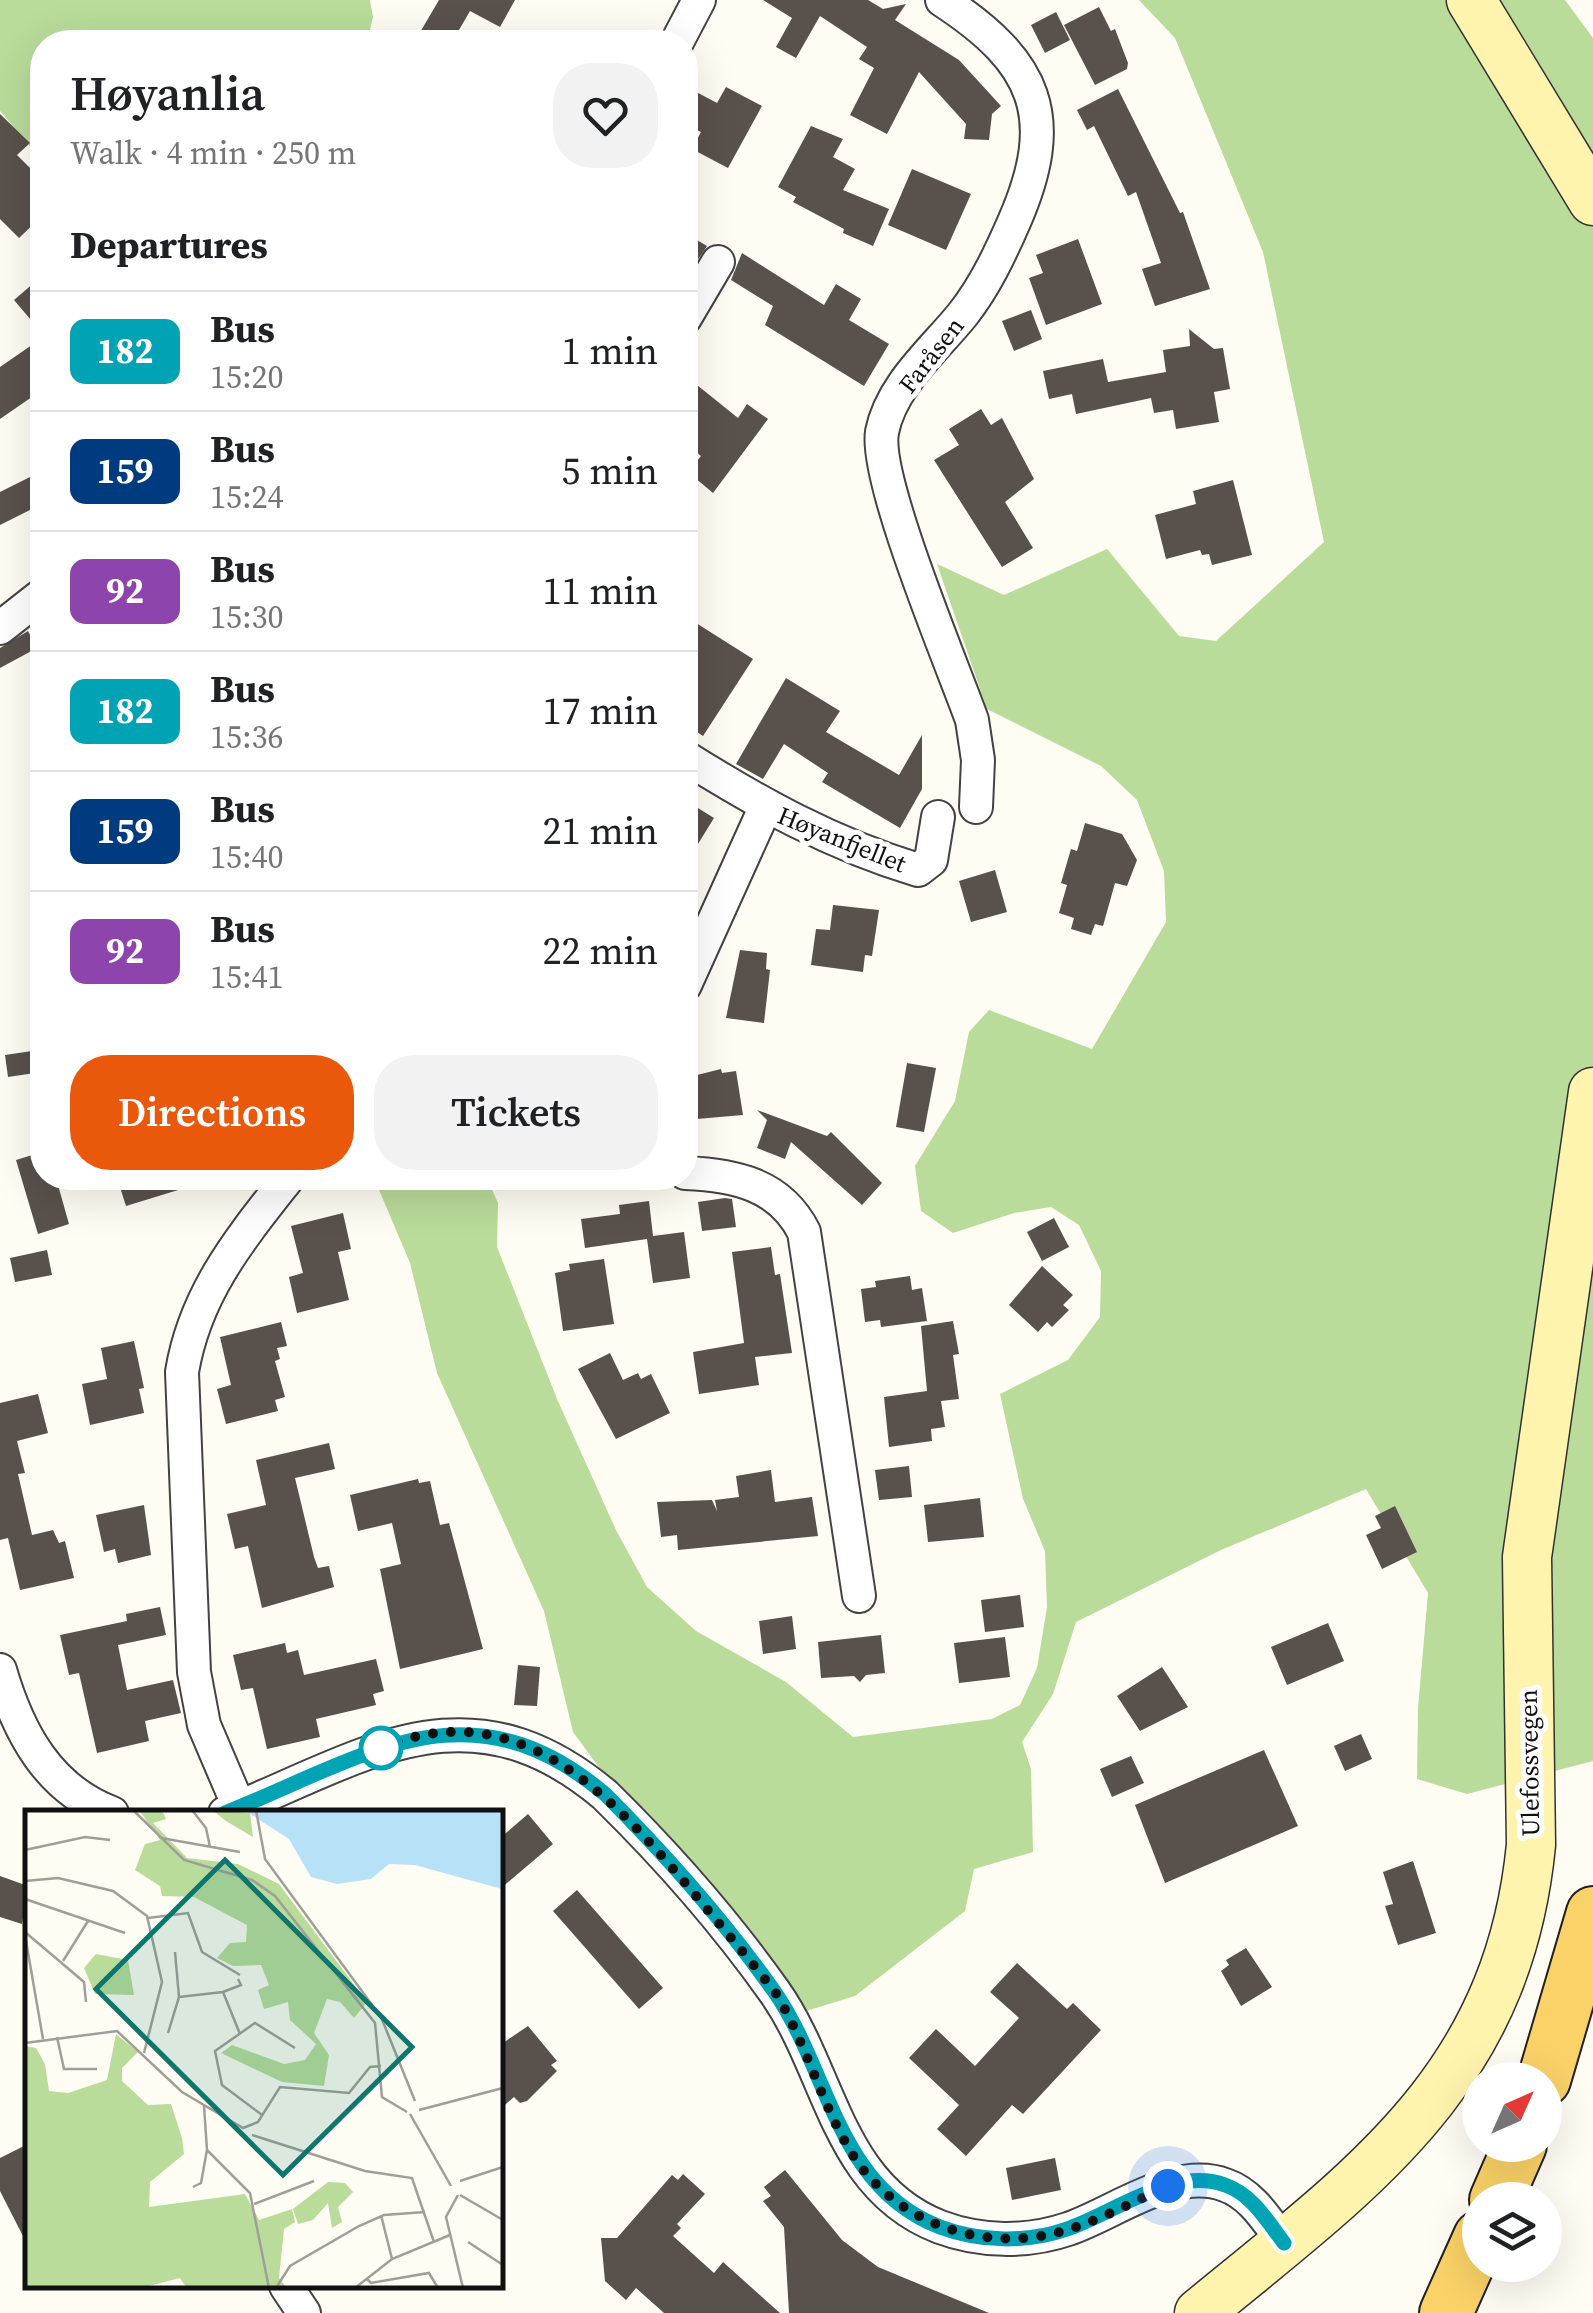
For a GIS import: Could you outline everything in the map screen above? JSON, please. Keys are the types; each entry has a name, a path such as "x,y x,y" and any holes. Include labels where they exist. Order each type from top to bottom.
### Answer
{"main road":[{"path":"1549,2062 1593,1913"},
{"path":"1446,2313 1462,2277"}],"street":[{"path":"683,30 699,0"},
{"name":"Faråsen","path":"942,0 989,35 1010,59 1036,106 1039,130 1035,169 998,257 962,316 914,370 882,430 886,478 972,720 978,760 976,806"},
{"path":"1471,0 1593,201"},
{"path":"698,296 718,262"},
{"path":"0,628 30,604"},
{"name":"Høyanfjellet","path":"698,764 765,808 869,856 918,870 932,860 938,817"},
{"name":"Høyanfjellet","path":"698,956 765,808"},
{"name":"Ulefossvegen","path":"1199,2313 1342,2196 1422,2114 1483,2022 1514,1941 1530,1845 1527,1557 1593,1092"},
{"path":"698,1175 755,1184 786,1206 804,1232 858,1596"},
{"path":"279,1190 210,1284 189,1331 182,1372 194,1672 204,1725 232,1810 406,1738 471,1734 530,1748 581,1774 605,1794 748,1958 796,2026 855,2158 875,2182 906,2208 939,2226 964,2233 1017,2239 1066,2230 1168,2186 1207,2181 1224,2184 1251,2201 1284,2243"},
{"path":"0,1670 18,1724 38,1758 72,1791 107,1810"},
{"path":"287,2288 304,2313"}],"green space":[{"path":"0,0 370,0 373,17 370,30 30,30 30,146 0,111"},
{"path":"1139,0 1565,0 1593,38 1593,1761 1467,1794 1417,1779 1418,1708 1428,1593 1366,1489 1221,1550 1076,1622 1053,1694 1022,1742 1031,1769 1033,1852 974,1869 965,1911 855,1996 806,2011 724,1907 609,1781 573,1732 544,1611 437,1373 410,1263 379,1190 492,1190 498,1203 497,1247 557,1399 616,1530 647,1587 696,1631 786,1682 853,1737 992,1719 1020,1705 1037,1668 1047,1607 1045,1551 1023,1499 1000,1394 1068,1360 1100,1317 1101,1271 1079,1225 1051,1207 1014,1213 953,1233 921,1211 915,1166 955,1101 969,1032 989,1010 1092,1049 1166,922 1164,871 1137,800 1101,766 987,709 937,564 1004,595 1107,549 1179,636 1216,641 1324,542 1263,252 1175,38"}],"building":[{"path":"439,0 515,0 500,27 470,11 459,30 421,30"},
{"path":"763,0 868,0 883,9 906,4 895,20 959,60 1001,106 992,114 989,140 964,139 966,124 919,72 887,134 850,115 874,68 859,59 867,47 820,16 796,58 776,47 792,18"},
{"path":"1099,7 1111,31 1115,29 1128,63 1127,69 1095,85 1064,25"},
{"path":"1056,12 1070,40 1045,53 1031,25"},
{"path":"726,87 762,106 728,168 698,152 698,93 717,103"},
{"path":"1118,89 1180,213 1183,212 1210,289 1155,306 1142,269 1161,263 1136,192 1128,196 1094,126 1087,130 1077,110"},
{"path":"0,114 30,143 17,155 30,168 30,227 19,238 0,219"},
{"path":"811,126 843,139 833,157 855,169 843,190 889,209 873,246 843,233 844,229 793,202 796,197 778,187"},
{"path":"912,169 971,194 946,250 888,225"},
{"path":"1078,239 1102,304 1046,325 1029,278 1043,273 1036,255"},
{"path":"698,241 707,246 698,260"},
{"path":"742,253 824,305 836,284 861,299 849,320 889,344 864,386 765,325 773,306 731,280"},
{"path":"30,286 30,319 14,300"},
{"path":"1031,310 1042,339 1014,351 1002,321"},
{"path":"1189,329 1214,349 1223,348 1230,389 1214,392 1219,422 1176,429 1173,410 1154,413 1151,398 1076,414 1072,394 1049,399 1043,371 1103,359 1108,382 1166,372 1163,350 1190,346"},
{"path":"30,346 30,398 0,419 0,367"},
{"path":"698,386 738,418 747,404 768,419 713,493 698,480"},
{"path":"981,409 991,425 1002,418 1034,479 1005,502 1033,548 1002,567 934,460 959,445 949,429"},
{"path":"30,477 30,510 0,525 0,492"},
{"path":"1233,480 1252,555 1212,565 1209,554 1202,555 1200,550 1166,559 1155,515 1196,504 1193,491"},
{"path":"698,624 753,659 703,736 698,733"},
{"path":"28,631 30,635 30,652 0,668 0,648"},
{"path":"786,678 840,711 826,732 899,775 922,735 922,789 900,828 822,782 828,773 784,744 763,779 736,764"},
{"path":"698,808 714,818 698,844"},
{"path":"1085,823 1122,834 1137,860 1127,886 1115,883 1103,926 1095,924 1091,935 1071,929 1074,918 1059,913 1067,885 1061,883 1071,849 1077,851"},
{"path":"995,870 1007,912 971,922 959,881"},
{"path":"833,905 879,910 872,956 865,955 863,972 811,965 816,929 830,930"},
{"path":"740,950 767,953 766,969 770,970 764,1023 726,1018"},
{"path":"30,1051 30,1074 8,1077 5,1055"},
{"path":"907,1063 936,1068 924,1132 896,1127"},
{"path":"721,1069 722,1073 736,1071 743,1115 698,1119 698,1075"},
{"path":"757,1110 827,1136 831,1132 882,1183 862,1205 791,1142 785,1159 757,1148 767,1120"},
{"path":"30,1156 30,1190 59,1190 69,1224 38,1234 16,1160"},
{"path":"121,1190 178,1190 126,1206"},
{"path":"732,1199 736,1227 702,1231 698,1202"},
{"path":"649,1201 653,1236 684,1232 690,1278 653,1283 647,1239 585,1248 581,1219 620,1214 619,1205"},
{"path":"343,1213 351,1249 338,1252 349,1300 297,1313 289,1277 303,1273 291,1226"},
{"path":"1054,1218 1069,1247 1042,1261 1027,1232"},
{"path":"771,1247 775,1275 780,1274 792,1353 755,1357 759,1385 699,1394 693,1352 744,1343 732,1252"},
{"path":"47,1250 52,1275 15,1282 10,1258"},
{"path":"604,1259 614,1324 563,1331 555,1273 570,1270 569,1264"},
{"path":"1042,1266 1073,1295 1063,1305 1069,1310 1052,1327 1047,1322 1038,1332 1009,1305"},
{"path":"910,1276 912,1290 922,1288 927,1321 881,1327 880,1320 865,1322 861,1289 876,1287 875,1281"},
{"path":"953,1321 959,1354 953,1355 959,1399 941,1401 945,1427 931,1429 932,1441 889,1447 884,1397 927,1391 921,1326"},
{"path":"281,1322 287,1346 277,1348 280,1359 275,1361 285,1397 275,1400 278,1411 226,1424 217,1389 231,1385 220,1337"},
{"path":"134,1341 144,1388 139,1389 144,1413 90,1425 82,1384 107,1379 101,1348"},
{"path":"610,1353 623,1380 638,1373 641,1379 651,1374 670,1413 616,1439 578,1369"},
{"path":"38,1394 48,1433 17,1441 25,1473 18,1474 32,1535 53,1530 59,1543 65,1541 74,1578 20,1590 8,1538 0,1540 0,1403"},
{"path":"329,1443 335,1469 295,1478 314,1557 318,1568 329,1566 334,1587 262,1608 248,1546 235,1549 227,1514 266,1505 256,1460"},
{"path":"909,1466 912,1497 879,1500 875,1470"},
{"path":"771,1470 775,1502 812,1497 818,1536 678,1550 677,1535 661,1537 657,1502 712,1500 717,1511 715,1500 739,1497 736,1476"},
{"path":"418,1479 419,1483 430,1481 440,1525 449,1523 483,1649 400,1669 380,1569 401,1564 392,1523 358,1531 350,1495"},
{"path":"980,1498 984,1537 928,1542 924,1505"},
{"path":"144,1505 151,1555 118,1563 115,1549 104,1552 96,1515"},
{"path":"1395,1506 1417,1552 1382,1569 1366,1535 1381,1528 1375,1516"},
{"path":"1020,1595 1024,1627 985,1632 981,1600"},
{"path":"160,1607 166,1635 118,1645 127,1690 173,1680 181,1713 145,1721 149,1741 97,1753 79,1673 69,1675 60,1635 127,1621 126,1614"},
{"path":"792,1616 796,1649 763,1654 759,1621"},
{"path":"1328,1623 1344,1661 1287,1685 1271,1647"},
{"path":"881,1635 885,1673 866,1675 860,1682 854,1676 821,1678 818,1642"},
{"path":"1005,1637 1010,1677 959,1683 954,1643"},
{"path":"285,1643 287,1653 298,1650 304,1675 376,1659 384,1691 373,1694 376,1705 316,1719 320,1737 267,1749 253,1688 241,1690 233,1655"},
{"path":"518,1665 540,1667 537,1706 514,1705"},
{"path":"1162,1667 1188,1707 1140,1731 1117,1696"},
{"path":"1361,1734 1372,1759 1345,1771 1334,1746"},
{"path":"1264,1750 1298,1826 1165,1883 1135,1805"},
{"path":"1131,1756 1144,1783 1112,1797 1100,1769"},
{"path":"528,1814 553,1844 502,1887 502,1836"},
{"path":"1413,1861 1436,1933 1398,1945 1385,1906 1393,1904 1383,1872"},
{"path":"0,1876 25,1885 25,1905 22,1924 0,1917"},
{"path":"577,1890 663,1988 639,2009 553,1911"},
{"path":"1246,1948 1272,1987 1241,2006 1221,1971 1229,1965 1226,1960"},
{"path":"1017,1963 1067,2009 1073,2003 1101,2030 1023,2114 1012,2105 966,2156 937,2129 959,2105 909,2058 936,2029 975,2066 1019,2018 990,1992"},
{"path":"528,2026 557,2061 551,2065 557,2071 527,2101 520,2103 514,2097 502,2107 502,2044"},
{"path":"25,2146 25,2240 0,2191 0,2158"},
{"path":"1055,2158 1061,2190 1012,2200 1006,2168"},
{"path":"785,2170 842,2240 878,2267 989,2313 789,2313 784,2227 763,2201 771,2196 764,2187"},
{"path":"683,2174 705,2194 677,2224 681,2228 673,2236 714,2273 723,2262 780,2313 664,2313 636,2288 626,2300 605,2281 601,2238 617,2238 672,2175 678,2180"}],"bus line":[{"name":"182","path":"232,1810 406,1738 471,1734 502,1738 530,1748 581,1774 605,1794 748,1958 796,2026 855,2158 875,2182 916,2214 964,2233 1017,2239 1066,2230 1168,2186 1207,2181 1224,2184 1251,2201 1284,2243"}],"route":[{"path":"381,1748 406,1738 437,1734 502,1738 556,1759 605,1794 664,1858 775,1992 796,2026 855,2158 875,2182 916,2214 964,2233 1017,2239 1066,2230 1168,2186"}]}
